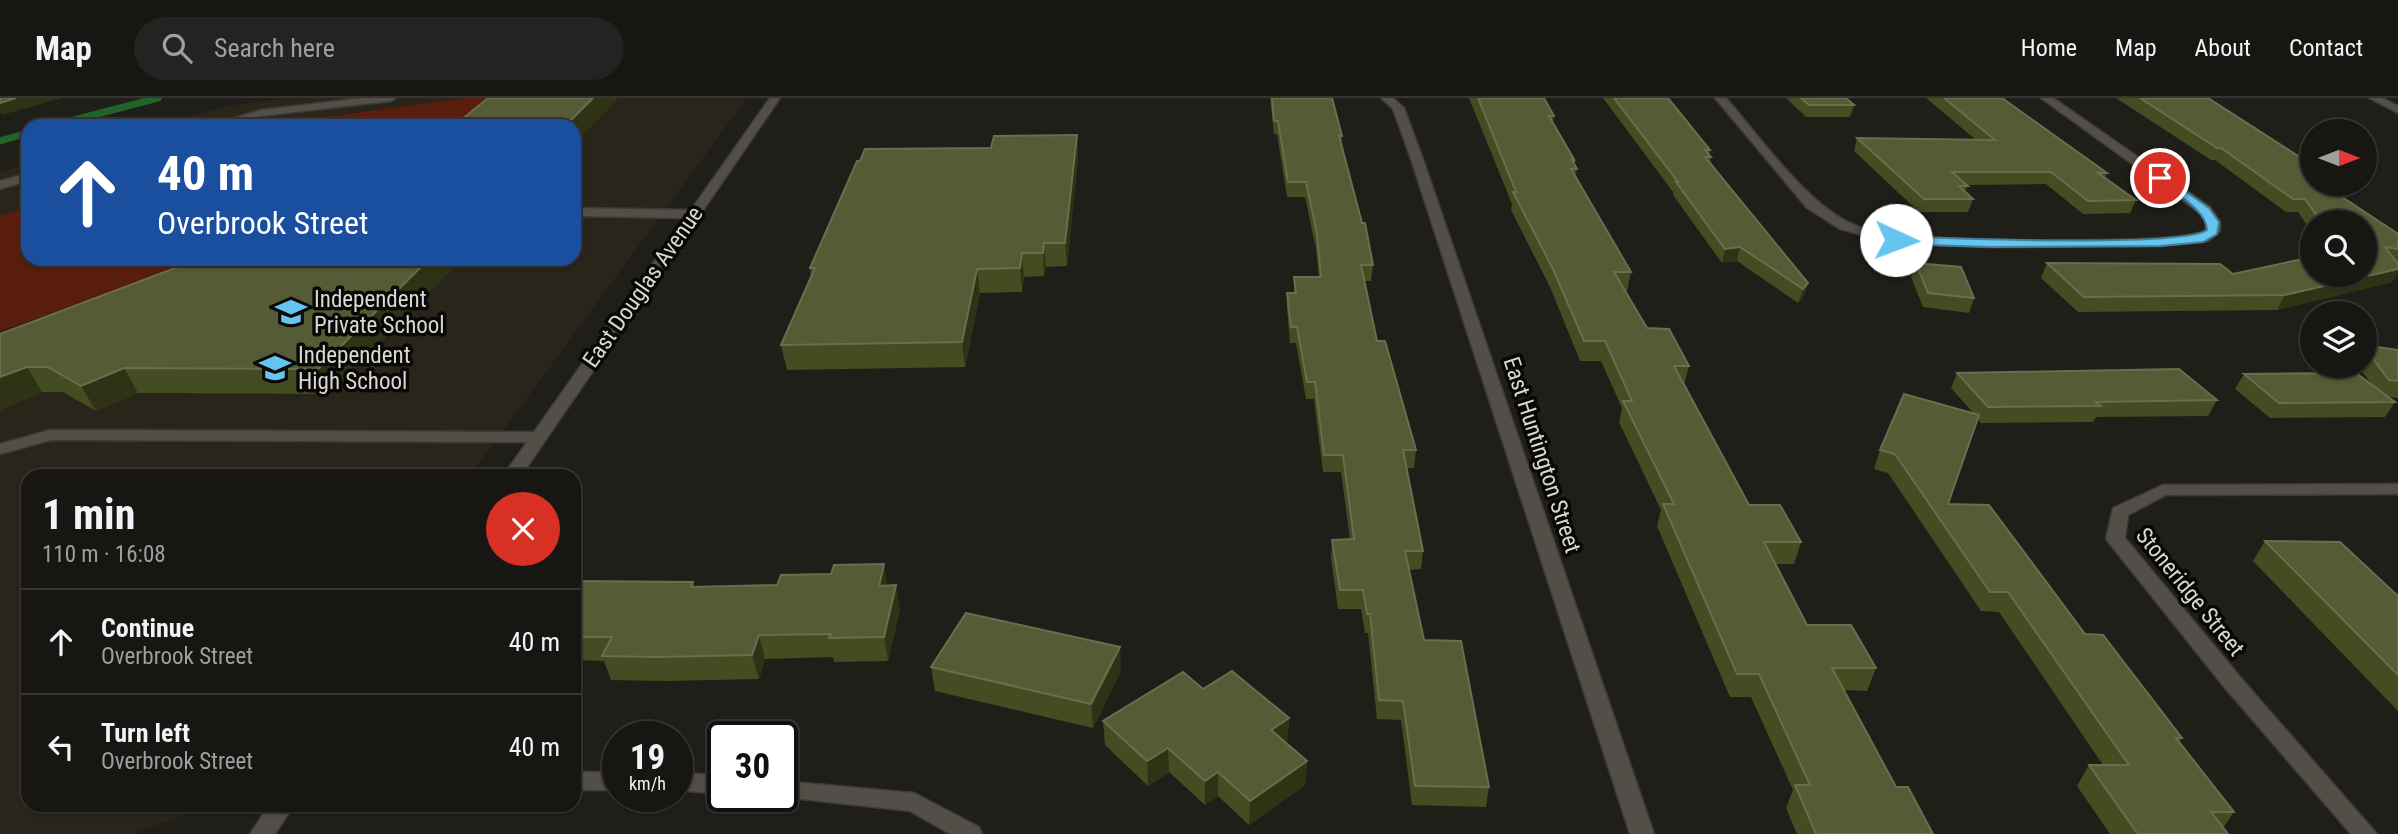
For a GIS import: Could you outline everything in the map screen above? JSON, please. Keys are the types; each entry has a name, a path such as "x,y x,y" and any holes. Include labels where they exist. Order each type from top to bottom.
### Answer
{"street":[{"path":"238,119 261,113 391,98"},
{"name":"East Douglas Avenue","path":"517,469 775,98"},
{"name":"East Huntington Street","path":"1386,98 1398,108 1418,162 1642,834"},
{"path":"1720,98 1812,205 1845,226 1896,240 2160,242 2203,238 2213,231 2213,222 2204,210 2046,98"},
{"path":"2374,98 2398,110"},
{"path":"0,185 21,179"},
{"path":"581,212 694,214"},
{"path":"0,449 50,435 539,437"},
{"name":"Stoneridge Street","path":"2365,834 2233,683 2115,539 2119,512 2163,491 2398,489"},
{"path":"581,781 602,781"},
{"path":"798,791 914,802 970,834"},
{"path":"262,834 277,812"}],"shaded area":[{"name":"Independent High School","path":"286,98 747,98 475,469 21,469 21,812 191,812 133,834 0,834 0,172 21,166 21,266 581,266 581,119 182,119 227,106"},
{"path":"465,98 510,98 485,119 312,119"},
{"path":"21,209 21,266 187,266 0,331 0,216"}],"building":[{"path":"0,98 16,98 0,103"},
{"path":"488,98 593,98 572,119 462,119"},
{"path":"1272,98 1332,98 1342,136 1339,136 1362,223 1365,223 1373,265 1361,265 1377,341 1385,341 1416,450 1403,450 1423,551 1405,551 1424,640 1461,641 1489,787 1415,786 1403,701 1379,700 1370,614 1367,614 1363,590 1340,590 1332,540 1354,539 1343,455 1324,455 1315,382 1307,382 1297,327 1291,327 1287,293 1296,293 1294,277 1321,277 1317,234 1306,182 1288,182 1278,121 1274,121"},
{"path":"1478,98 1544,98 1554,116 1549,116 1575,161 1571,158 1577,169 1571,169 1631,272 1614,272 1647,328 1669,329 1689,366 1674,366 1749,505 1780,505 1801,542 1764,542 1807,625 1851,625 1876,668 1832,668 1896,787 1908,787 1933,834 1816,834 1795,785 1810,785 1759,674 1737,674 1663,504 1674,504 1623,401 1632,401 1605,341 1584,341 1553,269 1513,192 1516,192"},
{"path":"1614,98 1668,98 1710,150 1705,150 1711,157 1705,157 1808,283 1803,289 1740,247 1725,249"},
{"path":"1801,98 1846,98 1854,105 1809,105"},
{"path":"1944,98 2002,98 2107,173 2098,173 2136,200 2088,201 2051,172 1952,172 1968,186 1959,186 1973,199 1924,199 1857,138 1995,140"},
{"path":"2140,98 2208,98 2300,157 2300,196 2341,196 2362,210 2313,210 2305,199 2293,199 2221,148 2217,148"},
{"path":"1077,135 1065,243 1044,243 1043,253 1022,253 1020,268 977,269 962,342 781,345 815,268 810,268 857,161 860,161 865,149 991,148 994,136"},
{"path":"2377,220 2398,234 2398,249 2385,247 2398,264 2398,269 2377,274"},
{"path":"2300,260 2300,287 2320,287 2285,295 2084,297 2047,263 2220,264 2233,274"},
{"path":"1916,263 1961,267 1974,298 1928,293"},
{"path":"180,266 422,266 318,369 124,368 81,386 48,367 27,367 0,377 0,334"},
{"path":"2377,347 2398,350 2398,381 2389,380 2377,364"},
{"path":"2179,369 2217,400 2096,402 2101,406 1988,407 1957,373"},
{"path":"2244,374 2300,374 2300,378 2363,378 2395,402 2279,403"},
{"path":"1904,394 1979,415 1948,504 1989,505 2085,634 2103,635 2182,738 2176,738 2234,812 2211,812 2228,834 2138,834 2089,765 2129,765 2008,592 1990,592 1895,454 1880,450"},
{"path":"2265,541 2340,542 2398,596 2398,675"},
{"path":"884,564 879,586 896,585 884,637 829,638 831,634 759,635 752,655 657,657 602,656 612,637 581,637 581,581 693,582 691,587 777,585 781,575 831,574 834,565"},
{"path":"966,613 1120,647 1091,704 931,667"},
{"path":"1232,671 1289,718 1271,730 1307,761 1250,801 1218,772 1205,781 1168,748 1147,761 1103,721 1183,672 1203,689"}],"waterway":[{"path":"78,119 158,98"},
{"path":"0,141 21,135"}],"place":[{"name":"Independent Private School","path":"291,312"},
{"name":"Independent High School","path":"275,368"}],"route":[{"path":"1896,240 1991,243 2160,242 2203,238 2213,231 2213,222 2204,210 2160,178"}]}
